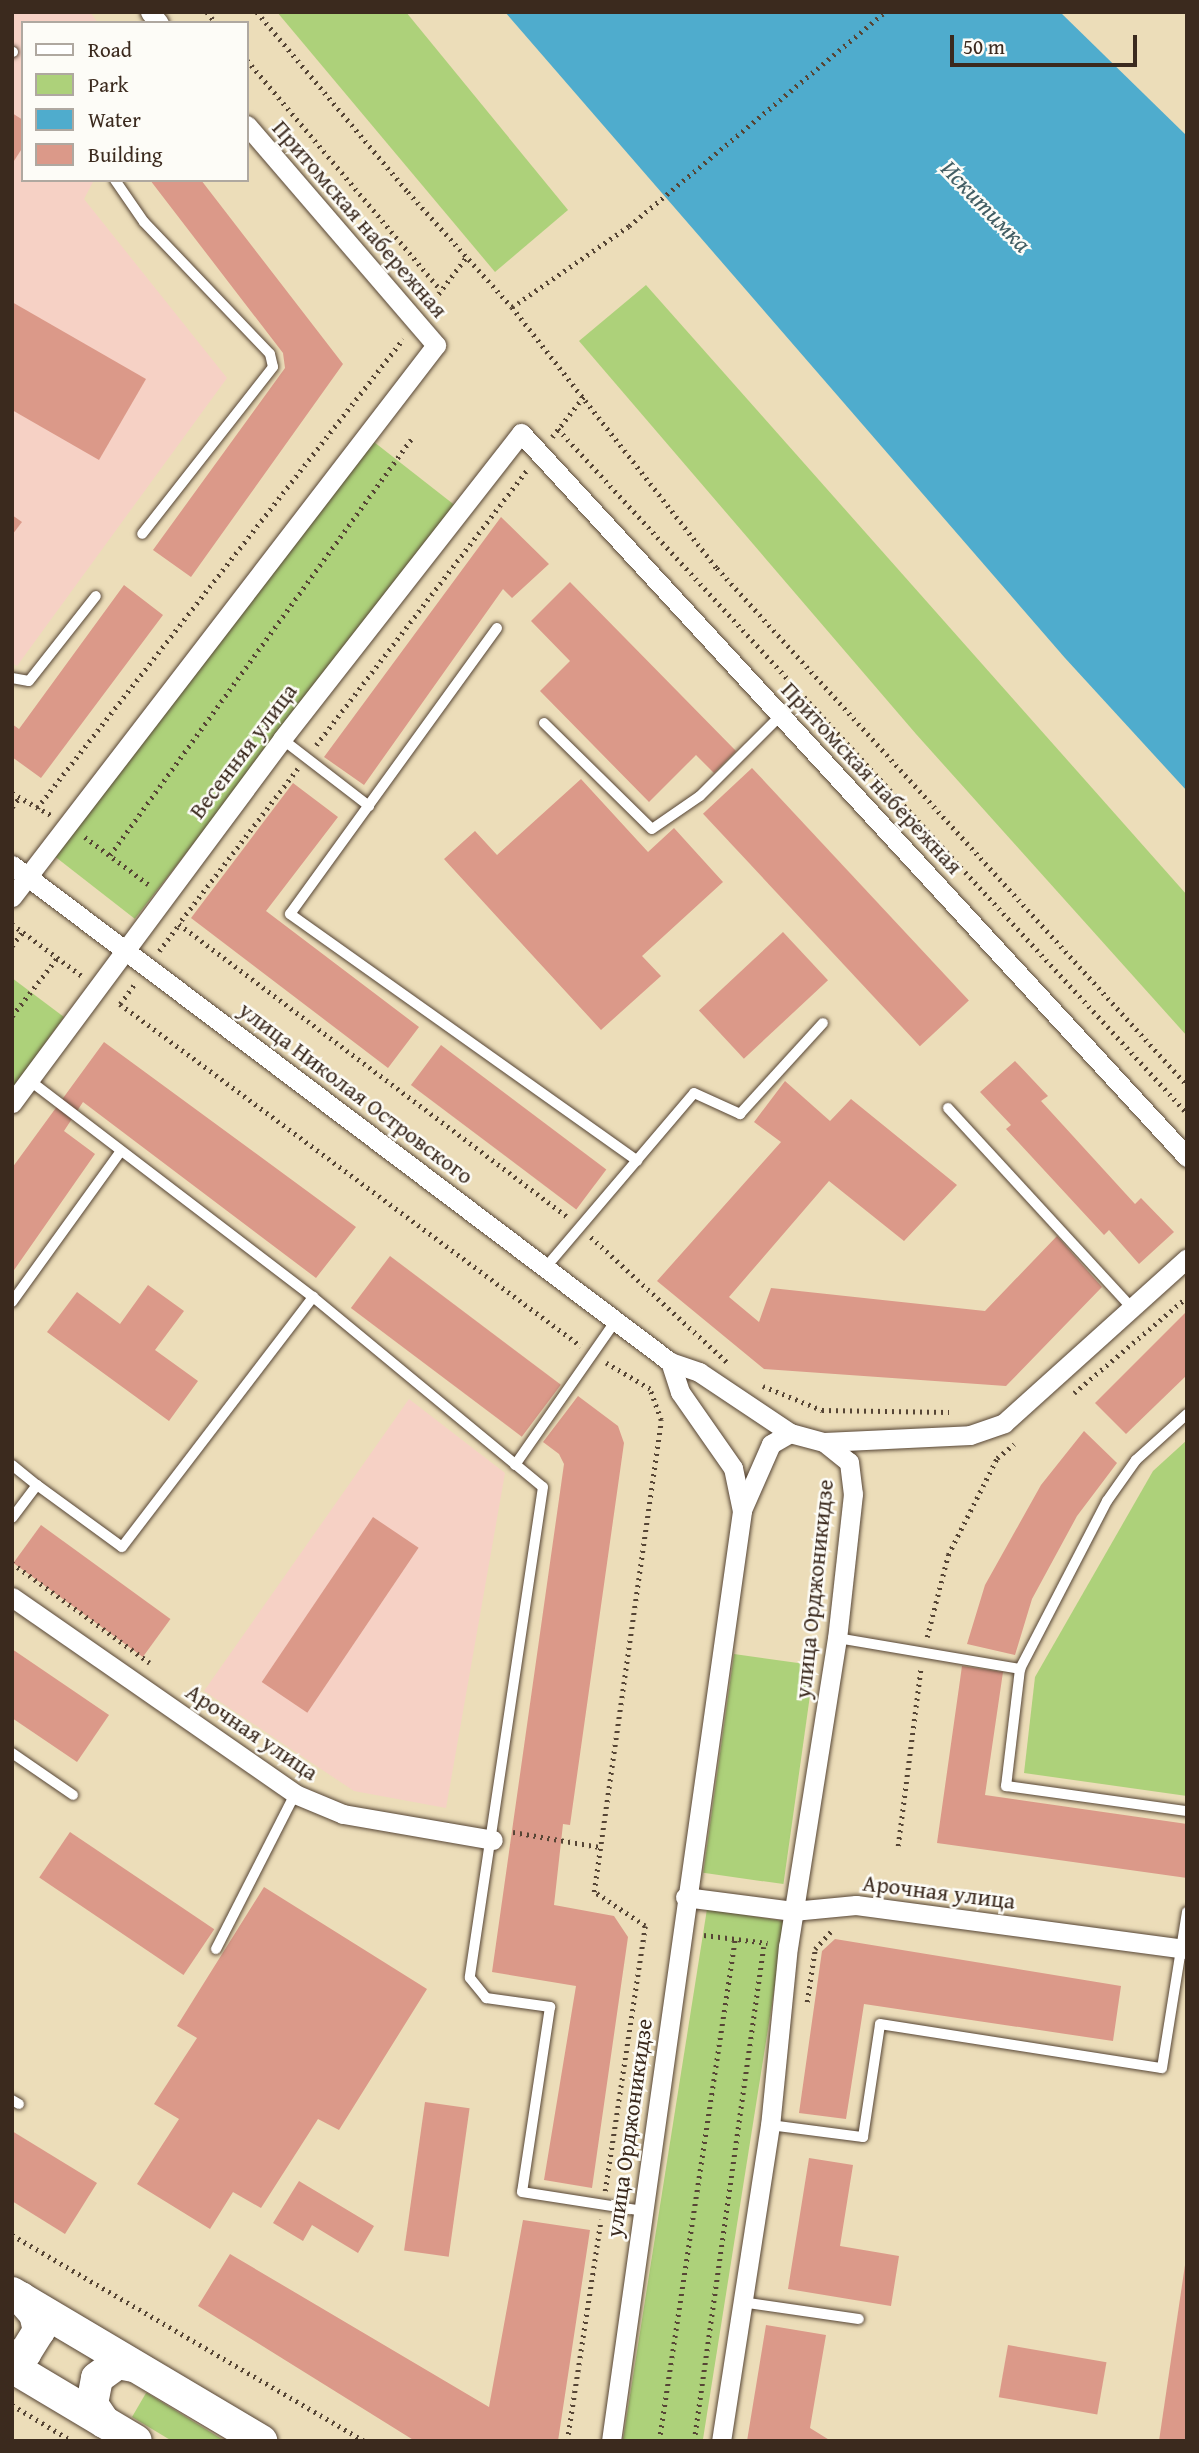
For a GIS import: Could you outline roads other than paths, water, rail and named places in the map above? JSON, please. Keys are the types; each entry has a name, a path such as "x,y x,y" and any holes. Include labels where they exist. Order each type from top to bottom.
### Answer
{"main road":[{"path":"12,2357 25,2353 39,2331 36,2314 16,2295"},
{"path":"16,2295 261,2441"},
{"path":"104,2422 92,2403 97,2378 118,2363 134,2366"},
{"path":"12,2367 136,2441"}],"street":[{"name":"Притомская набережная","path":"20,871 436,345 248,126"},
{"name":"Притомская набережная","path":"521,433 1187,1157"},
{"name":"Весенняя улица","path":"12,1103 282,738 521,433"},
{"path":"12,897 20,871"},
{"name":"улица Николая Островского","path":"20,871 670,1362"},
{"path":"824,1443 960,1436 1004,1423 1187,1258"},
{"name":"улица Орджоникидзе","path":"670,1362 699,1372 790,1433 824,1443 843,1454 853,1475 837,1638 793,1911 770,2125 740,2302 721,2441"},
{"name":"улица Орджоникидзе","path":"611,2441 741,1511 733,1468 680,1392 670,1362"},
{"path":"741,1511 771,1444 790,1433"},
{"name":"Арочная улица","path":"12,1597 296,1794 343,1814 494,1835"},
{"name":"Арочная улица","path":"685,1897 793,1911 856,1905 1184,1948"}],"lane":[{"path":"116,182 144,222 270,354 273,366 142,534"},
{"path":"12,678 29,681 96,596"},
{"path":"497,628 290,914 637,1161"},
{"path":"544,723 652,829 700,796 781,715"},
{"path":"282,738 369,806"},
{"path":"546,1267 694,1093 740,1114 823,1023"},
{"path":"29,1080 313,1297 542,1488 494,1835 470,1978 486,1998 550,2007 522,2192 643,2211"},
{"path":"948,1108 1132,1308"},
{"path":"12,1303 121,1151"},
{"path":"12,1465 122,1547 313,1297"},
{"path":"515,1465 616,1320"},
{"path":"1187,1413 1136,1460 1107,1501 1020,1669 1006,1786 1187,1811"},
{"path":"12,1518 37,1485"},
{"path":"837,1638 1020,1669"},
{"path":"12,1753 73,1795"},
{"path":"216,1948 296,1794"},
{"path":"770,2125 863,2137 880,2024 1162,2068 1184,1948 1187,1912"},
{"path":"740,2302 859,2319"}],"water":[{"name":"Искитимка","path":"505,12 1060,12 1187,136 1187,791 1065,658"}]}
